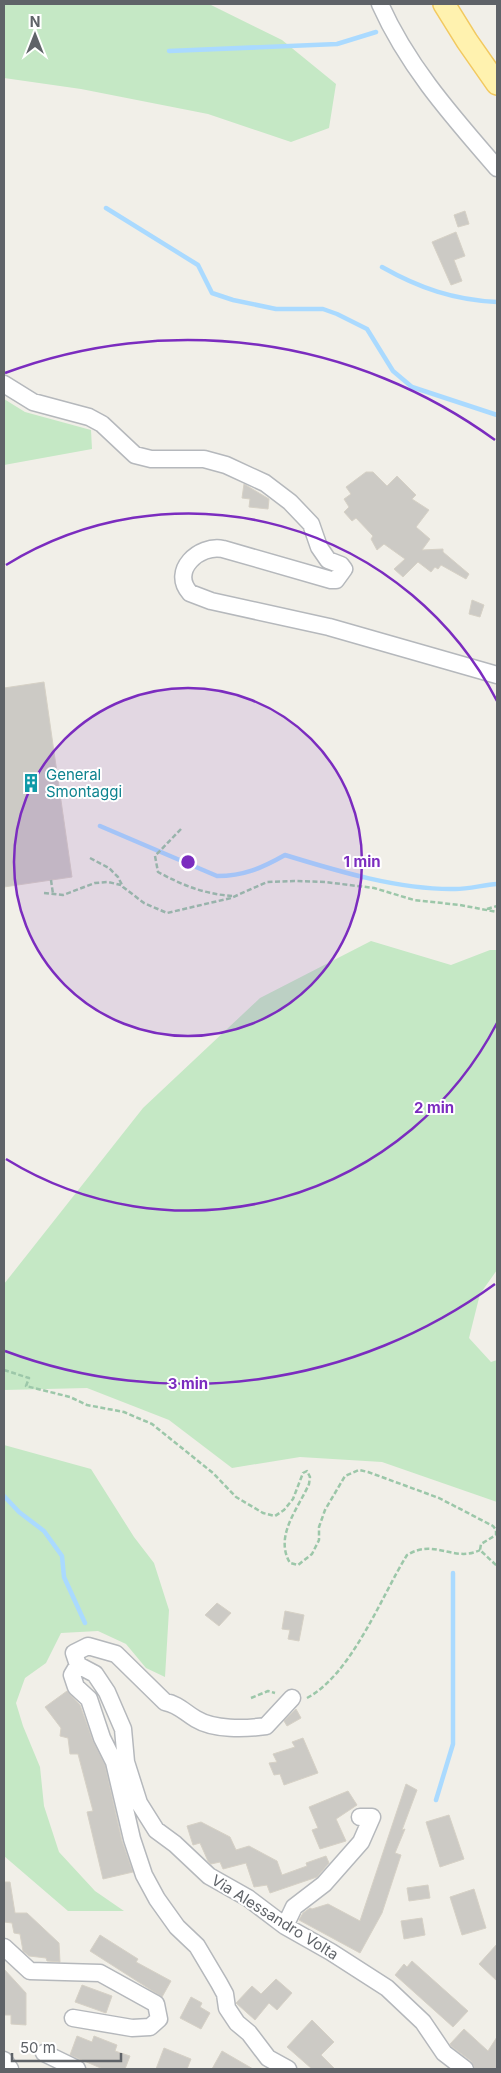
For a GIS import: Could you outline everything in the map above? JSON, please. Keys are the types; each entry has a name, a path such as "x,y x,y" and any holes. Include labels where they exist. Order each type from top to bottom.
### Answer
{"main road":[{"path":"444,4 497,84"}],"street":[{"path":"380,4 425,83 497,168"},
{"path":"4,384 33,402 89,417 102,424 135,454 151,459 204,459 226,465 265,483 290,502 311,524 319,547 328,560 341,565 344,569 336,580 332,580 223,549 210,549 198,554 186,566 183,580 190,593 211,601 329,627 497,675"},
{"path":"288,2069 268,2058 249,2033 237,2023 227,2008 225,1994 197,1946 177,1927 157,1899 144,1875 132,1839 114,1762 102,1738 89,1699 76,1687 72,1676 78,1665 74,1653 88,1646 116,1654 165,1702 175,1704 207,1724 251,1728 266,1726 292,1698"},
{"name":"Via Alessandro Volta","path":"78,1665 95,1674 107,1692 123,1729 126,1762 139,1803 156,1830 175,1844 208,1876 248,1898 285,1926 331,1952 386,1988 423,2022 444,2053 465,2069"},
{"path":"285,1926 294,1907 324,1884 361,1842 372,1817 360,1817"},
{"path":"4,1947 30,1971 100,1973 156,2004 159,2019 150,2027 132,2028 73,2018"},
{"path":"44,2053 77,2069"},
{"path":"4,2060 10,2069"}],"path":[{"path":"181,829 155,856 158,872 181,885 211,894 234,897"},
{"path":"90,858 109,868 118,876 121,885"},
{"path":"51,880 53,894"},
{"path":"44,893 63,895 95,883 108,882 121,885 144,903 167,913 234,897 267,882 325,882 374,888 414,900 497,912"},
{"path":"485,910 497,906"},
{"path":"4,1370 29,1378 26,1386 70,1397 87,1405 124,1412 152,1424 213,1473 236,1496 263,1513 275,1516 284,1510 293,1499 303,1473 307,1471 310,1477 309,1484 286,1532 283,1546 290,1562 298,1565 312,1554 319,1540 319,1527 325,1510 345,1476 359,1470 439,1498 493,1526 496,1530 496,1535 481,1544 480,1550"},
{"path":"251,1698 268,1691 292,1698 307,1698 319,1691 340,1670 377,1610 407,1554 428,1547 461,1554 480,1550"},
{"path":"480,1550 497,1566"}],"green space":[{"path":"4,4 209,4 282,40 336,84 329,128 291,142 208,114 81,89 4,78"},
{"path":"4,399 25,412 91,430 92,449 4,465"},
{"path":"371,941 451,965 490,950 497,950 497,1270 480,1294 469,1338 491,1362 497,1360 497,1502 382,1462 300,1457 232,1468 169,1420 87,1388 4,1390 4,1284 143,1108 260,998"},
{"path":"4,1445 91,1469 134,1537 154,1563 169,1610 165,1677 146,1668 126,1644 98,1631 61,1633 46,1663 25,1678 16,1703 23,1726 40,1767 44,1806 59,1852 95,1891 124,1911 68,1911 4,1856"}],"building":[{"path":"465,211 469,224 458,227 454,215"},
{"path":"456,232 465,256 454,260 462,281 451,285 432,242"},
{"path":"366,472 373,472 387,486 397,476 416,495 412,499 429,510 416,527 430,539 422,550 443,549 443,552 469,574 466,579 441,565 438,569 435,567 431,572 418,562 403,577 394,569 405,559 384,544 377,550 371,539 373,536 356,518 352,521 344,512 349,507 344,499 351,494 346,487"},
{"path":"244,484 269,499 268,509 249,507 250,499 242,498"},
{"path":"472,600 484,605 480,617 469,614"},
{"name":"General Smontaggi","path":"44,682 72,877 4,887 4,688"},
{"path":"217,1603 231,1613 219,1626 205,1615"},
{"path":"285,1611 304,1615 299,1641 288,1639 290,1630 282,1629"},
{"path":"67,1691 80,1705 93,1741 105,1765 122,1841 133,1872 103,1879 87,1812 93,1811 78,1754 70,1754 68,1738 60,1736 61,1728 45,1707"},
{"path":"296,1709 301,1718 287,1726 284,1721"},
{"path":"303,1738 318,1773 284,1785 280,1774 274,1775 269,1763 277,1762 273,1754 295,1747 292,1742"},
{"path":"406,1784 417,1790 402,1830 405,1829 395,1853 401,1855 382,1913 360,1953 299,1920 303,1913 310,1908 328,1904 360,1921"},
{"path":"348,1791 357,1805 336,1819 346,1841 320,1849 312,1830 318,1828 309,1807"},
{"path":"449,1815 464,1859 440,1867 426,1822"},
{"path":"201,1822 230,1837 236,1850 249,1846 277,1861 282,1875 307,1866 306,1863 326,1856 329,1863 317,1877 270,1893 267,1885 254,1887 246,1863 223,1869 220,1862 211,1864 208,1861 200,1843 193,1845 187,1826"},
{"path":"4,1882 10,1882 15,1913 27,1913 59,1943 60,1962 29,1956 23,1951 20,1934 14,1933 12,1923 4,1922"},
{"path":"428,1885 430,1898 409,1901 407,1888"},
{"path":"474,1889 486,1928 462,1935 450,1897"},
{"path":"422,1918 425,1935 404,1939 401,1921"},
{"path":"100,1935 138,1959 136,1962 171,1981 162,1997 90,1951"},
{"path":"497,1944 497,1981 479,1964"},
{"path":"412,1961 468,2011 453,2027 395,1975 404,1964 407,1967"},
{"path":"4,1969 26,1993 26,2025 11,2024 11,2015 4,2015"},
{"path":"276,1979 292,1993 277,2010 269,2003 255,2020 236,2003 252,1986 261,1994"},
{"path":"82,1985 112,1996 106,2013 75,2002"},
{"path":"191,1997 202,2003 200,2007 210,2013 201,2029 180,2018"},
{"path":"312,2020 334,2042 321,2055 335,2069 312,2069 287,2047"},
{"path":"464,2029 488,2051 497,2037 497,2069 475,2069 471,2061 451,2046 450,2044"},
{"path":"77,2036 92,2042 94,2036 117,2045 115,2051 130,2056 125,2069 103,2069 70,2055"},
{"path":"164,2048 191,2059 187,2069 156,2069"},
{"path":"222,2051 253,2069 212,2069"}],"waterway":[{"path":"169,51 337,44 376,32"},
{"path":"106,208 198,265 212,293 233,300 276,309 323,309 337,314 367,329 393,371 412,387 497,415"},
{"path":"382,267 437,292 466,299 497,302"},
{"path":"100,826 217,876 236,875 268,864 285,855 347,873 391,883 455,889 497,884"},
{"path":"4,1496 19,1512 44,1531 62,1556 64,1577 85,1623"},
{"path":"436,1800 453,1744 453,1573"}],"place":[{"name":"General Smontaggi","path":"31,783"}]}
